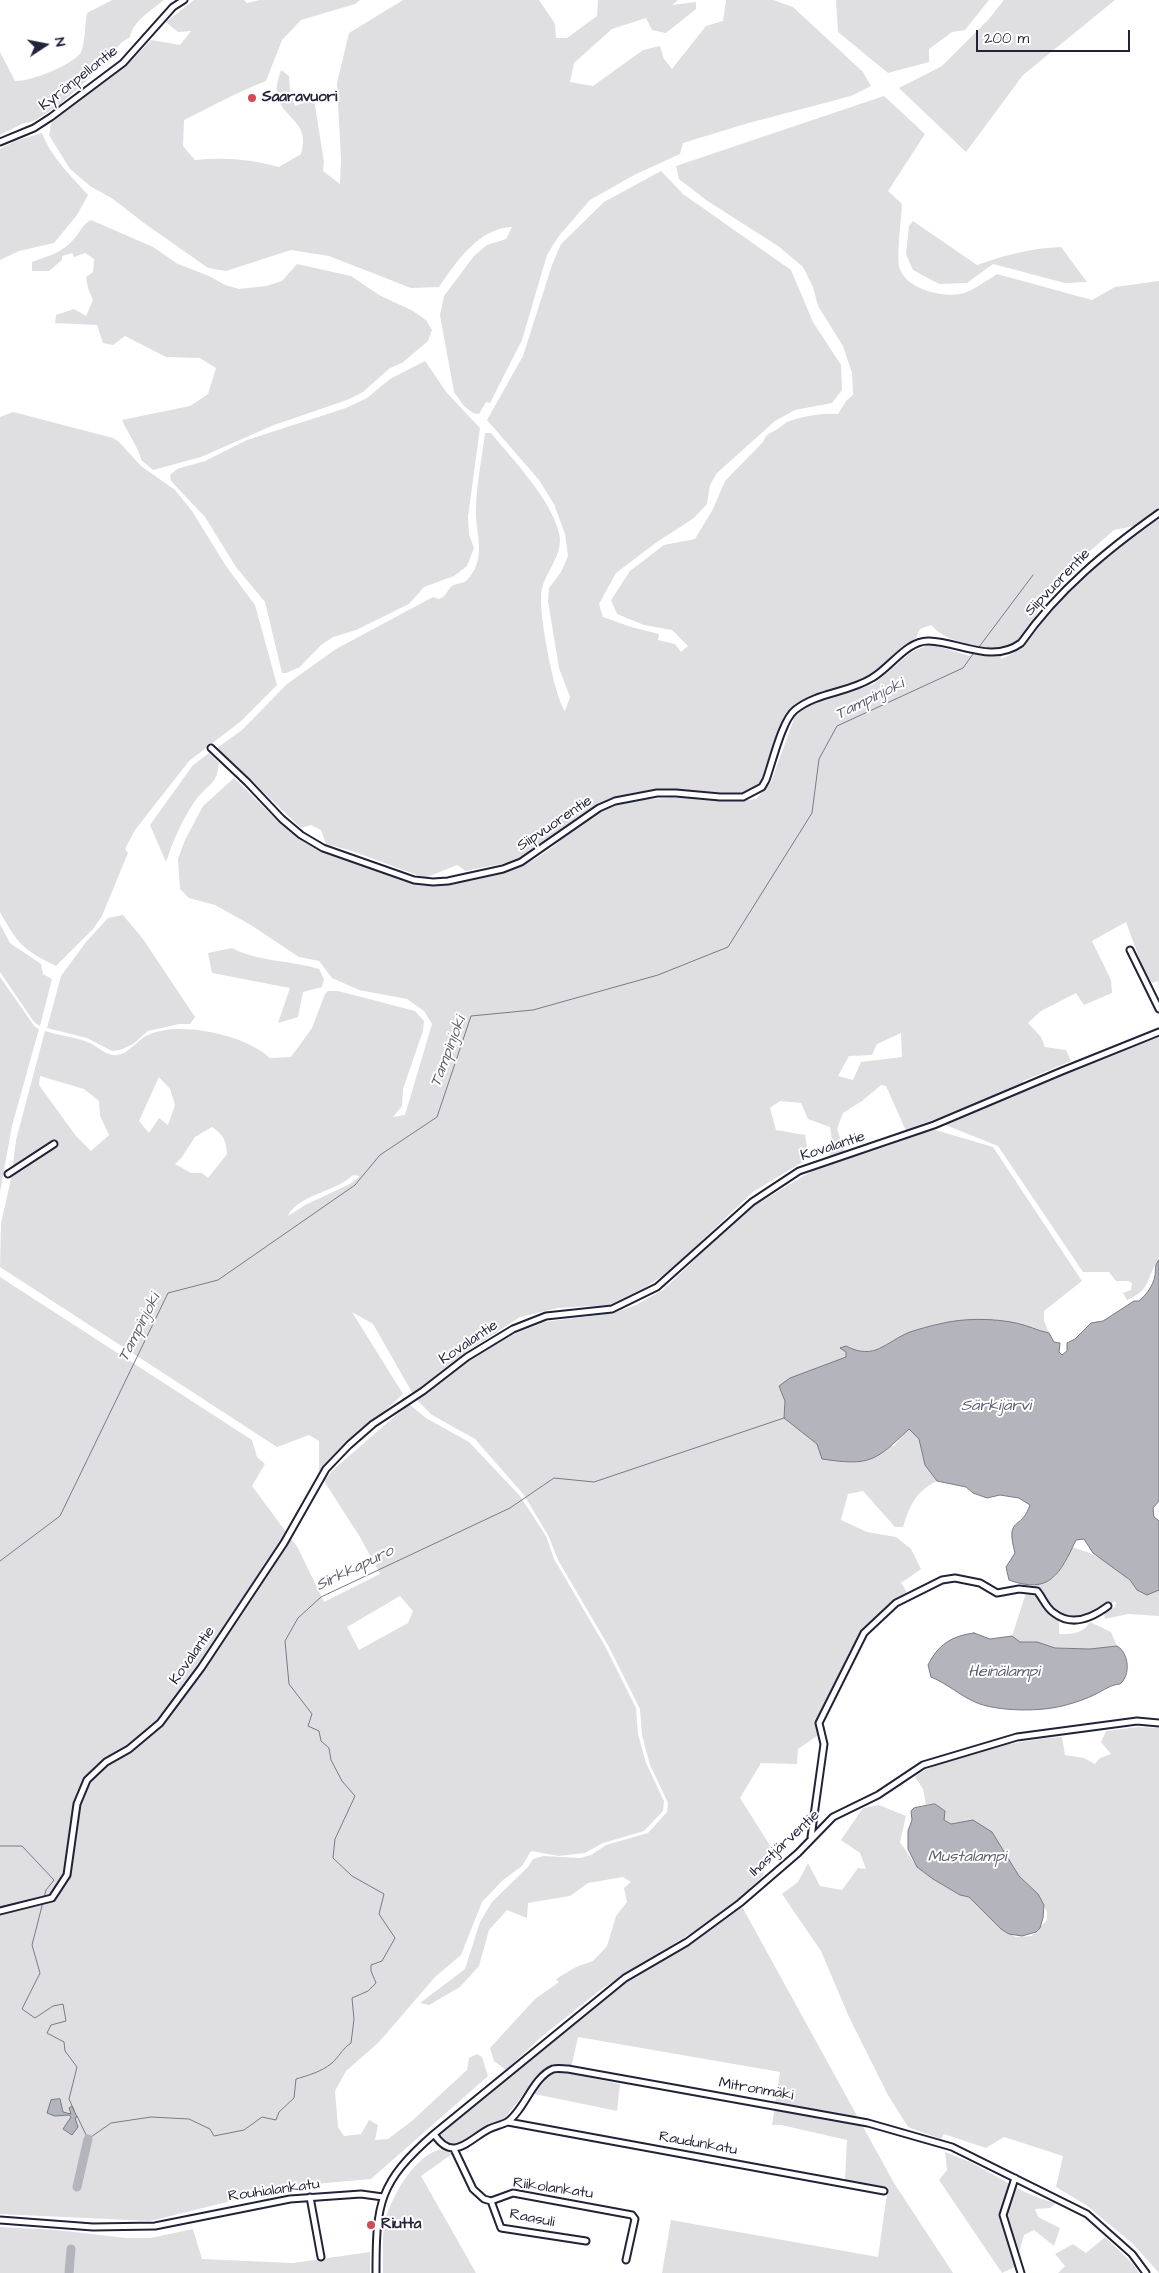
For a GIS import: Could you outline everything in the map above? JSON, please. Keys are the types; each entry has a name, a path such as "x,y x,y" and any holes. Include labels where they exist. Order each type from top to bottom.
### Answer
{"street":[{"name":"Kyrönpellontie","path":"0,142 34,128 51,117 122,63 173,7 184,0"},
{"name":"Siipvuorentie","path":"211,748 301,836 323,848 414,880 448,881 503,869 521,862 599,808 615,801 656,793 676,793 720,798 743,797 752,794 762,787 766,780 783,729 794,711 821,696 874,678 916,643 927,641 983,652 999,653 1014,648 1021,643 1061,594 1121,540 1159,513"},
{"path":"1130,950 1159,1009"},
{"name":"Kovalantie","path":"0,1911 52,1898 67,1875 77,1804 87,1780 106,1762 129,1749 160,1722 201,1668 284,1543 326,1469 373,1424 423,1392 467,1356 512,1329 546,1316 612,1308 657,1287 752,1202 799,1171 934,1125 1159,1032"},
{"path":"8,1174 54,1144"},
{"path":"811,1838 824,1744 819,1723 864,1633 896,1603 942,1580 955,1578 980,1583 997,1592 1019,1589 1037,1591 1054,1614 1067,1619 1080,1620 1092,1618 1108,1606"},
{"name":"Ihastjärventie","path":"434,2134 625,1978 687,1942 740,1903 798,1853 833,1817 878,1795 923,1765 1017,1738 1137,1722 1159,1723"},
{"name":"Mitronmäki","path":"508,2122 542,2078 553,2069 568,2069 868,2123 952,2147 1086,2214 1132,2254 1146,2273"},
{"path":"376,2273 376,2236 383,2197 404,2162 434,2134 445,2146 454,2149 490,2129 508,2122"},
{"name":"Raudunkatu","path":"508,2122 884,2191"},
{"name":"Riikolankatu","path":"454,2149 473,2189 484,2199 491,2200 513,2193 632,2215 635,2219 626,2260"},
{"path":"1015,2178 1003,2215 1020,2273"},
{"name":"Rouhialankatu","path":"0,2220 93,2227 155,2226 267,2203 310,2197 361,2194 383,2197"},
{"path":"310,2197 321,2257"},
{"name":"Raasuli","path":"491,2200 501,2228 586,2241"}],"shaded area":[{"path":"112,0 164,0 139,21 130,37 122,42 96,72 58,106 34,121 22,124 0,135 0,52 15,81 30,79 51,72 70,62 81,52 87,13"},
{"path":"194,0 244,0 247,3 260,0 360,0 355,4 301,20 282,40 266,81 184,120 183,146 195,160 237,159 279,167 301,154 303,143 299,127 284,110 277,94 281,70 289,76 290,91 295,106 314,99 324,162 323,171 340,184 341,160 337,83 349,33 403,0 539,0 555,24 556,38 567,38 597,16 598,0 678,0 672,5 696,2 696,9 666,33 652,30 646,18 612,29 574,63 570,82 593,86 643,50 660,46 664,59 672,69 706,26 723,21 726,0 773,0 793,7 863,72 871,86 851,96 745,124 683,143 680,154 634,175 590,200 558,237 547,255 522,340 490,403 486,402 479,414 473,413 464,406 454,392 440,315 444,296 474,256 487,245 506,239 512,227 489,233 469,248 439,287 411,288 329,256 291,250 226,271 208,268 113,199 90,186 70,169 49,135 52,120 132,60 151,40 180,45 191,31 178,32 166,22"},
{"path":"836,0 989,0 965,30 952,32 929,49 929,62 888,73 838,32"},
{"path":"1004,0 1115,0 1023,75 966,152 899,88 942,66 988,20"},
{"path":"884,96 925,134 888,191 902,204 899,266 902,274 908,281 936,293 956,295 973,289 997,274 1092,300 1115,287 1159,281 1159,508 1134,526 1114,530 1065,573 1046,592 1035,618 1021,639 1008,648 1000,659 1010,655 1027,642 1061,599 1096,567 1159,519 1159,991 1158,981 1152,983 1142,966 1126,922 1092,941 1111,980 1112,993 1084,1005 1076,993 1041,1011 1028,1023 1041,1037 1045,1047 1066,1050 1071,1061 1023,1081 1023,1084 906,1131 886,1086 881,1085 862,1101 843,1113 837,1129 845,1152 829,1157 833,1146 830,1127 808,1119 801,1103 780,1101 770,1108 776,1130 805,1135 809,1158 753,1192 670,1271 644,1288 610,1305 558,1308 520,1317 466,1352 413,1394 373,1324 352,1312 403,1394 319,1472 319,1441 309,1435 277,1447 0,1267 1,1223 11,1179 16,1140 45,1031 85,1041 112,1055 118,1055 127,1051 148,1035 177,1029 212,1032 229,1037 259,1050 270,1058 291,1057 312,1028 325,994 328,991 338,991 415,1011 424,1021 423,1031 403,1089 402,1106 393,1117 405,1115 432,1024 424,1011 407,999 359,990 332,978 319,961 299,957 251,925 215,905 189,898 180,889 178,859 185,840 203,806 234,778 298,838 319,850 407,881 442,884 488,877 517,867 540,856 593,815 617,804 665,798 756,799 771,782 795,716 808,706 874,684 910,653 930,644 970,656 978,648 947,637 931,625 920,629 916,638 872,675 797,703 791,708 784,719 768,768 762,779 754,788 742,795 659,790 626,795 599,805 521,858 466,871 457,865 425,878 352,851 326,844 321,830 311,825 301,828 217,748 242,730 287,684 336,649 433,597 442,598 452,586 466,581 473,572 479,554 476,505 485,433 491,433 530,480 548,507 559,533 559,550 542,589 541,608 552,674 556,690 565,711 570,697 559,668 548,601 549,588 561,572 568,556 565,534 554,504 539,480 487,420 523,356 552,265 561,244 604,202 661,171 683,194 791,270 813,322 841,365 842,390 832,403 795,410 775,421 717,473 710,485 707,504 694,518 657,542 616,573 599,604 603,617 659,634 658,640 675,644 681,652 688,646 672,630 644,625 617,614 611,600 630,571 664,545 695,539 713,509 725,481 763,442 767,435 793,420 819,415 838,414 846,401 853,395 852,373 843,346 818,306 813,287 803,267 778,246 706,200 679,179 676,166","holes":["901,1033 902,1057 861,1062 853,1080 838,1076 849,1056 872,1055 877,1044","40,1076 84,1089 99,1101 100,1116 109,1135 91,1151 76,1136 39,1085","159,1077 170,1089 175,1105 168,1125 159,1118 149,1133 139,1121","212,1127 222,1136 225,1142 227,1154 208,1178 202,1173 191,1173 175,1164 195,1137","353,1175 360,1176 350,1184 305,1205 288,1216 293,1209 308,1198 337,1186"]},
{"path":"42,133 56,158 88,195 77,215 54,243 19,251 0,260 0,149 15,141"},
{"path":"91,220 153,247 178,264 209,276 225,285 239,289 266,286 282,281 297,264 351,276 379,295 413,311 426,320 432,330 428,341 402,363 390,368 363,392 347,400 274,425 201,457 153,470 141,460 139,452 122,420 190,406 208,394 216,368 200,358 166,357 125,336 113,345 103,343 97,325 55,323 56,315 74,309 86,316 93,300 86,277 93,272 94,259 85,253 74,257 72,253 62,256 62,260 49,271 32,271 32,262 64,248 76,237 85,224"},
{"path":"913,221 977,265 1019,253 1061,247 1087,282 1065,283 993,264 967,283 939,284 913,270 906,254 909,226"},
{"path":"425,361 447,393 480,428 468,517 469,534 474,548 467,566 454,576 424,587 409,604 356,630 333,637 321,645 300,667 282,673 265,602 236,567 205,517 171,481 170,475 177,469 205,461 247,440 346,408 367,398 390,379"},
{"path":"13,412 113,438 141,466 175,490 192,511 226,566 255,605 277,685 240,722 189,761 135,830 125,849 128,853 102,916 93,929 56,966 22,945 0,912 0,417"},
{"path":"209,753 219,763 218,771 214,781 199,795 186,816 166,862 150,825 193,765"},
{"path":"123,915 143,939 195,1017 190,1024 179,1024 148,1031 133,1044 120,1050 112,1051 87,1038 47,1028 61,976 86,942 108,918"},
{"path":"0,924 10,943 41,964 43,974 52,979 40,1026 34,1022 0,972"},
{"path":"232,948 252,956 319,969 324,979 322,987 303,992 298,1017 278,1023 290,988 212,973 208,953"},
{"path":"0,977 35,1027 39,1029 12,1126 0,1192"},
{"path":"1159,1037 1159,1260 1141,1292 1127,1300 1123,1293 1131,1290 1132,1283 1116,1281 1109,1272 1083,1272 998,1146 943,1124 1069,1071"},
{"path":"932,1129 993,1147 1082,1281 1044,1311 1044,1321 1049,1333 1034,1330 1018,1323 970,1320 940,1323 909,1333 881,1348 861,1353 846,1346 841,1348 846,1352 847,1357 790,1378 785,1401 784,1418 818,1444 894,1446 909,1429 919,1439 925,1465 937,1481 923,1490 914,1500 903,1527 895,1527 863,1491 848,1494 841,1520 867,1532 896,1537 911,1549 921,1569 901,1583 907,1592 870,1622 850,1650 817,1723 820,1734 798,1749 797,1764 761,1763 740,1798 771,1847 766,1855 768,1864 764,1867 763,1876 750,1888 747,1895 693,1932 600,1990 540,2038 506,2070 494,2061 490,2048 535,1999 559,1982 556,1979 576,1967 593,1961 607,1946 616,1916 627,1902 624,1888 631,1882 623,1877 588,1883 570,1896 528,1903 527,1918 507,1910 489,1930 479,1966 460,1987 429,2005 420,2003 465,1969 480,1922 492,1902 528,1867 533,1859 543,1856 580,1858 591,1855 606,1845 648,1833 667,1812 668,1803 650,1765 642,1735 640,1709 609,1647 558,1560 549,1537 524,1495 475,1439 432,1415 417,1400 465,1361 504,1338 544,1322 614,1313 636,1305 663,1290 752,1207 817,1168 885,1147"},
{"path":"0,1277 252,1440 257,1457 265,1464 252,1486 298,1548 324,1602 380,1574 360,1537 324,1481 333,1470 409,1404 426,1418 469,1442 520,1496 546,1536 554,1559 605,1646 636,1708 638,1734 646,1763 664,1801 663,1811 644,1831 603,1843 585,1853 559,1856 531,1851 522,1866 503,1880 482,1902 461,1955 435,1977 379,2042 346,2071 335,2091 338,2127 344,2136 361,2134 369,2120 378,2125 375,2140 388,2139 413,2120 467,2070 469,2058 477,2054 482,2057 488,2076 371,2179 292,2186 150,2221 0,2214","holes":["400,1596 413,1611 408,1623 359,1650 347,1627"]},
{"path":"1072,1547 1108,1563 1124,1575 1137,1590 1159,1590 1159,1616 1128,1614 1105,1619 1104,1613 1115,1607 1116,1602 1108,1604 1088,1615 1075,1616 1064,1614 1059,1620 1059,1634 1077,1633 1090,1622 1111,1632 1117,1646 1090,1649 1055,1648 1037,1642 1020,1642 1012,1636 1026,1593 1034,1586 1054,1578 1066,1562"},
{"path":"1138,1727 1159,1728 1159,2273 1133,2244 1086,2205 1056,2187 1063,2156 1004,2137 986,2148 944,2134 941,2139 908,2127 888,2095 849,2017 821,1951 782,1894 798,1882 808,1863 820,1886 842,1890 858,1868 866,1869 860,1853 841,1840 863,1808 879,1805 906,1816 900,1842 917,1867 949,1889 969,1897 1001,1929 1016,1937 1032,1936 1047,1920 1047,1912 1038,1894 1019,1876 992,1832 966,1823 951,1824 943,1820 944,1810 935,1804 926,1805 923,1789 915,1777 927,1769 963,1755 1047,1738 1062,1737 1065,1755 1084,1758 1095,1764 1100,1758 1111,1754 1101,1742 1106,1731"},
{"path":"740,1903 894,2183 953,2273 662,2273 671,2220 878,2257 888,2187 845,2180 847,2140 781,2125 772,2125 780,2072 578,2037 570,2073 620,2084 617,2111 525,2092 505,2118 462,2147 454,2149 434,2134 625,1978 687,1942"},
{"path":"444,2149 452,2154 421,2176 476,2273 383,2273 384,2227 397,2191 423,2158"},
{"path":"945,2152 972,2163 1027,2193 1056,2203 1050,2208 1035,2209 1038,2217 1060,2228 1054,2246 1034,2230 1024,2235 1015,2267 1002,2273 939,2180 947,2170"},
{"path":"0,2227 57,2230 126,2238 150,2238 193,2229 202,2259 293,2263 370,2252 370,2273 0,2273"},
{"path":"1105,2237 1133,2264 1139,2273 1058,2273 1065,2266 1055,2254 1073,2244 1086,2253"}],"water":[{"name":"Särkijärvi","path":"1159,1260 1159,1501 1153,1508 1154,1517 1159,1521 1159,1590 1147,1595 1137,1590 1130,1580 1093,1553 1084,1539 1076,1540 1059,1572 1044,1583 1035,1585 1023,1584 1009,1580 1006,1567 1015,1553 1012,1541 1013,1528 1022,1519 1030,1505 1019,1498 1000,1495 987,1498 973,1493 966,1487 937,1481 925,1465 919,1439 909,1429 879,1455 861,1461 838,1461 822,1459 817,1444 784,1418 785,1401 779,1386 790,1378 846,1357 846,1352 840,1348 846,1346 865,1352 872,1351 910,1332 939,1324 978,1319 1020,1324 1049,1333 1054,1342 1060,1343 1059,1352 1062,1355 1067,1351 1067,1343 1075,1339 1091,1323 1103,1321 1134,1301 1142,1299 1153,1283"},
{"name":"Heinälampi","path":"974,1633 990,1639 1012,1636 1020,1642 1037,1642 1055,1648 1090,1649 1117,1646 1121,1649 1126,1659 1126,1675 1120,1684 1070,1704 1056,1707 1020,1710 984,1705 969,1699 931,1677 928,1665 936,1652 946,1643 959,1636"},
{"name":"Mustalampi","path":"935,1804 945,1811 944,1820 951,1824 973,1820 992,1832 1019,1876 1038,1894 1044,1905 1043,1918 1040,1928 1036,1932 1022,1936 1009,1934 1001,1929 969,1897 960,1895 917,1867 908,1849 908,1831 912,1820 911,1811 914,1808"},
{"path":"60,2099 63,2112 71,2114 69,2108 72,2106 77,2117 75,2118 78,2127 72,2135 63,2129 71,2117 69,2115 55,2116 47,2113 51,2100"}],"waterway":[{"name":"Tampinjoki","path":"979,647 1033,575"},
{"name":"Tampinjoki","path":"0,1561 60,1516 168,1293 218,1280 355,1185 380,1155 437,1117 471,1016 533,1010 658,975 728,947 812,813 819,759 837,726 963,668 973,654"},
{"name":"Sirkkapuro","path":"77,2116 88,2139 111,2123 151,2117 189,2119 210,2129 214,2136 244,2130 262,2117 276,2120 279,2112 294,2098 296,2079 315,2073 328,2066 351,2043 354,2019 352,1998 368,1991 376,1983 371,1971 371,1965 382,1961 395,1938 379,1914 384,1894 352,1876 333,1858 335,1839 355,1796 342,1781 331,1760 329,1748 321,1741 319,1731 308,1726 312,1714 289,1684 285,1641 298,1618 321,1597 510,1508 554,1478 594,1482 784,1418"},
{"path":"0,1846 22,1846 54,1880 46,1890 44,1898"},
{"path":"43,1902 32,1945 40,1973 22,2009 35,2018 53,2006 63,2004 66,2021 51,2025 47,2033 64,2042 65,2051 77,2067 69,2099 74,2110"},
{"path":"77,2187 88,2139"},
{"path":"69,2273 71,2249"}],"place":[{"name":"Saaravuori","path":"252,98"},
{"name":"Riutta","path":"371,2225"}]}
